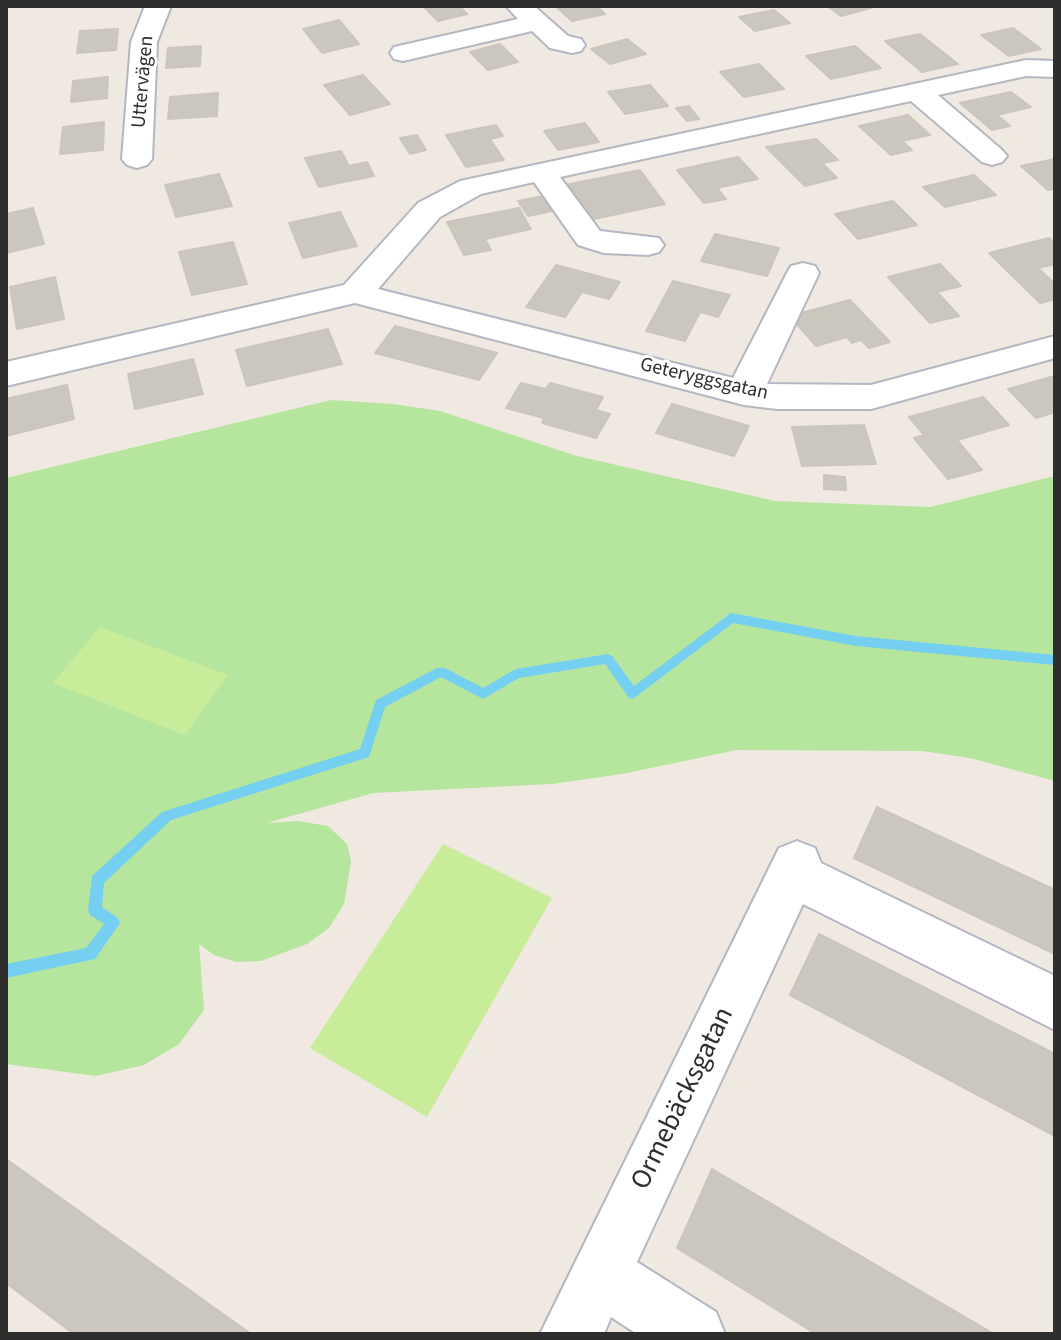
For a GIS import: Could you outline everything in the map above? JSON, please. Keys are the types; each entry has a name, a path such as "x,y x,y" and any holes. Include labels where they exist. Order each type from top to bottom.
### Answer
{"street":[{"name":"Uttervägen","path":"137,159 144,42 158,6"},
{"path":"403,53 528,14 559,42 572,45"},
{"path":"355,293 429,210 471,187 1026,68 1055,69"},
{"path":"916,91 992,156"},
{"path":"541,171 589,238 604,243 648,245"},
{"path":"744,393 803,273"},
{"name":"Geteryggsgatan","path":"6,374 355,293 744,393 777,397 871,397 1055,347"},
{"name":"Ormebäcksgatan","path":"571,1334 795,869 1055,1004"},
{"path":"600,1274 694,1334"}],"green space":[{"path":"331,400 440,411 577,456 775,501 930,507 1055,476 1055,781 970,758 922,751 737,750 622,774 552,784 373,793 267,823 298,821 328,826 347,844 351,861 344,904 329,928 307,944 261,961 236,962 214,955 199,944 204,1010 179,1044 144,1065 96,1076 6,1064 6,478"},
{"path":"100,627 228,675 185,735 53,683"},
{"path":"443,844 552,898 427,1117 310,1048"}],"building":[{"path":"423,6 459,6 467,14 438,21"},
{"path":"555,6 596,6 605,14 572,21"},
{"path":"827,6 873,6 874,7 841,16"},
{"path":"774,10 790,23 755,31 739,17"},
{"path":"339,20 359,44 322,53 303,29"},
{"path":"1013,28 1041,49 1009,56 981,35"},
{"path":"118,29 116,50 77,53 80,31"},
{"path":"920,34 958,64 922,72 885,41"},
{"path":"627,39 646,54 610,64 591,49"},
{"path":"500,44 518,62 488,70 470,52"},
{"path":"201,46 200,66 166,68 168,48"},
{"path":"855,46 881,68 831,79 806,56"},
{"path":"759,64 784,89 744,97 720,72"},
{"path":"363,75 390,104 350,115 324,85"},
{"path":"108,77 107,98 71,102 73,81"},
{"path":"650,85 668,106 625,114 608,92"},
{"path":"1011,92 1031,107 997,115 1010,126 992,130 960,103"},
{"path":"218,93 217,116 168,119 170,97"},
{"path":"689,106 699,119 687,121 676,108"},
{"path":"908,115 930,135 902,141 912,150 891,155 859,126"},
{"path":"104,122 103,150 60,154 63,127"},
{"path":"585,123 599,142 558,150 544,131"},
{"path":"496,125 503,136 490,139 504,160 466,167 446,135"},
{"path":"417,135 426,150 410,154 400,138"},
{"path":"816,139 838,160 822,163 837,178 805,186 766,147"},
{"path":"341,151 349,166 367,162 374,176 319,187 305,158"},
{"path":"738,157 758,179 717,188 726,199 704,203 677,170"},
{"path":"1055,159 1055,189 1048,190 1021,166"},
{"path":"640,170 665,204 584,221 560,186"},
{"path":"219,174 232,206 176,217 165,185"},
{"path":"974,175 996,195 945,207 923,187"},
{"path":"543,196 552,211 528,216 518,201"},
{"path":"893,201 917,225 858,239 835,214"},
{"path":"33,208 44,244 6,253 6,214"},
{"path":"519,208 531,229 485,239 491,250 464,255 447,222"},
{"path":"340,212 357,246 303,258 289,223"},
{"path":"715,234 779,248 767,276 701,261"},
{"path":"1049,238 1055,244 1055,264 1038,268 1055,284 1055,299 1040,303 989,253"},
{"path":"233,242 247,284 192,295 179,252"},
{"path":"940,264 961,286 937,292 959,316 930,323 888,277"},
{"path":"556,265 620,282 609,299 582,292 565,317 526,307"},
{"path":"55,277 64,319 17,329 10,287"},
{"path":"673,281 730,295 718,317 700,312 685,341 646,331"},
{"path":"850,300 890,342 869,348 861,340 852,343 847,337 816,346 790,316"},
{"path":"395,326 497,353 479,380 375,353"},
{"path":"328,329 342,364 247,386 236,350"},
{"path":"193,359 203,394 135,409 128,374"},
{"path":"1055,376 1055,412 1036,418 1008,389"},
{"path":"521,383 546,389 550,383 603,397 596,410 610,414 596,438 542,423 544,418 506,408"},
{"path":"67,385 74,419 6,436 6,399"},
{"path":"983,397 1009,425 957,440 982,470 948,479 914,438 924,435 909,417"},
{"path":"672,404 749,426 734,456 656,433"},
{"path":"864,425 876,464 802,466 792,427"},
{"path":"824,475 845,477 846,490 824,489"},
{"path":"877,807 1055,890 1055,954 854,858"},
{"path":"819,934 1055,1054 1055,1136 790,995"},
{"path":"6,1159 251,1334 74,1334 6,1283"},
{"path":"712,1169 994,1334 816,1334 677,1248"}],"waterway":[{"path":"6,971 90,954 113,923 95,910 97,880 167,816 365,753 380,704 441,671 483,694 516,674 608,659 633,694 731,618 856,641 1055,660"}]}
